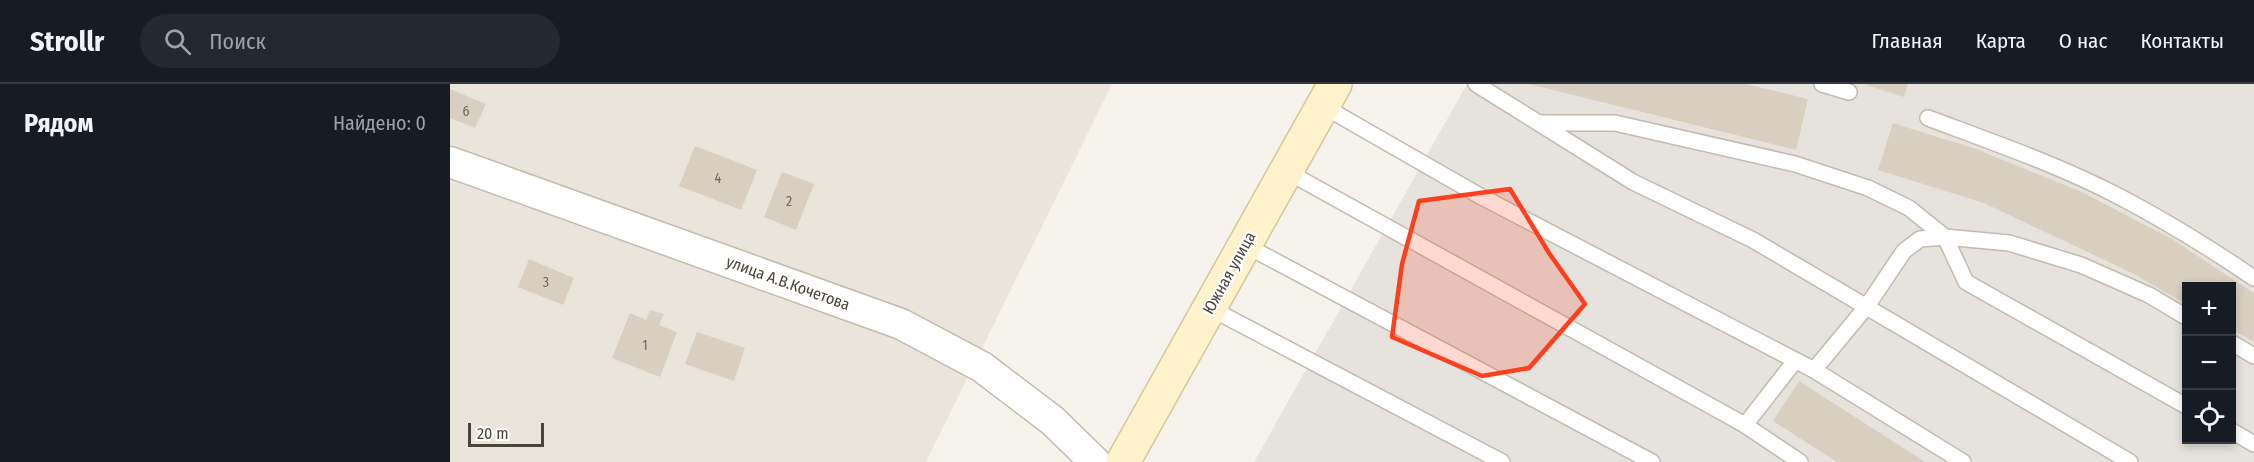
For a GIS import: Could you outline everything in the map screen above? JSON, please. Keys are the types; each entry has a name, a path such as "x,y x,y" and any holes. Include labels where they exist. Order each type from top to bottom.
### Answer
{"street":[{"name":"Южная улица","path":"1123,462 1329,95"},
{"name":"улица А.В.Кочетова","path":"450,162 901,324 982,367 1053,421 1095,462"}],"lane":[{"path":"1476,84 1633,182 1753,240 2130,462"},
{"path":"1822,84 1849,92"},
{"path":"1329,95 1480,196 1814,370 1963,462"},
{"path":"1928,118 2026,155 2120,197 2254,278"},
{"path":"1539,123 1615,123 1795,164 1869,188 1909,208 1945,237 1966,282 2182,403"},
{"path":"1286,171 1745,425 1800,462"},
{"path":"1814,370 1867,306 1904,251 1920,240 1945,237 2009,243 2081,265 2149,295 2182,314"},
{"path":"1245,245 1652,462"},
{"path":"1210,308 1502,462"},
{"path":"2236,345 2254,356"},
{"path":"1745,425 1795,361"},
{"path":"2236,433 2254,444"}],"highlighted area":[{"path":"1510,189 1549,253 1585,304 1529,368 1482,376 1392,337 1402,264 1419,201"}],"shaded area":[{"path":"450,84 1112,84 926,462 450,462"},
{"path":"1467,84 2254,84 2254,462 1254,462"}],"building":[{"path":"1529,84 1746,84 1808,99 1796,150"},
{"path":"1864,84 1908,84 1904,97"},
{"path":"450,89 486,104 475,128 450,118"},
{"path":"1893,123 1976,149 2084,193 2172,239 2254,293 2254,342 2236,331 2236,282 2182,282 2182,302 2132,273 1984,203 1878,170"},
{"path":"695,146 757,170 741,210 679,186"},
{"path":"782,172 814,184 796,230 764,217"},
{"path":"529,259 574,278 563,305 518,287"},
{"path":"650,310 664,314 659,325 677,332 660,377 612,358 630,313 646,320"},
{"path":"697,332 745,348 734,381 685,364"},
{"path":"1799,381 1925,462 1837,462 1773,421"}]}
